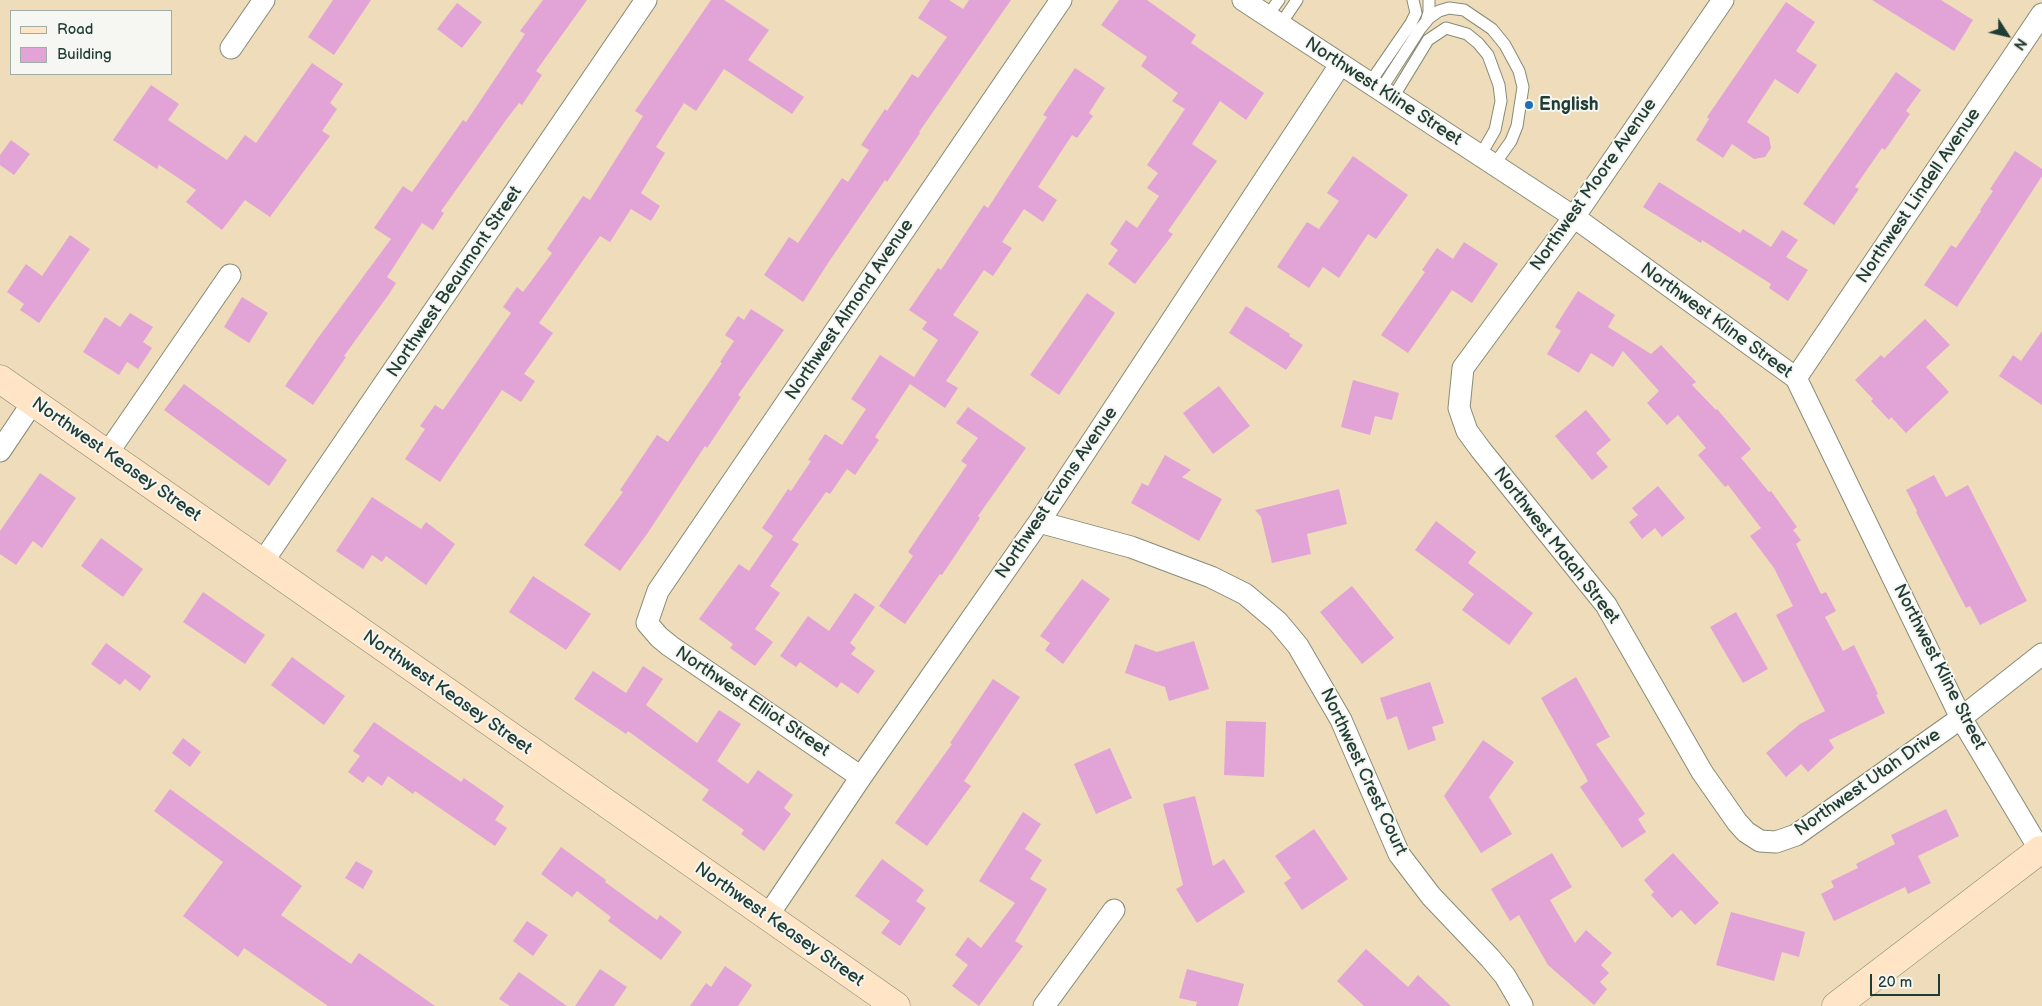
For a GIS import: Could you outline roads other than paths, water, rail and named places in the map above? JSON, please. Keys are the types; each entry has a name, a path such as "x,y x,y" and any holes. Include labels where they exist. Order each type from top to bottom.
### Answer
{"street":[{"path":"231,48 264,0"},
{"name":"Northwest Beaumont Street","path":"262,563 646,0"},
{"name":"Northwest Almond Avenue","path":"647,623 658,591 1061,0"},
{"name":"Northwest Kline Street","path":"1243,0 1275,14 1340,65 1574,217 1796,378 1961,718 2041,850"},
{"name":"Northwest Moore Avenue","path":"1463,368 1574,217 1723,0"},
{"name":"Northwest Lindell Avenue","path":"1796,378 2042,14"},
{"name":"Northwest Evans Avenue","path":"767,917 861,777 1039,522 1340,65"},
{"path":"107,454 230,275"},
{"name":"Northwest Motah Street","path":"1463,368 1458,408 1467,431 1606,604 1702,772 1737,822 1746,832 1760,841"},
{"name":"Northwest Keasey Street","path":"0,379 896,1006"},
{"path":"0,451 33,402"},
{"name":"Northwest Crest Court","path":"1039,522 1131,547 1211,577 1245,594 1278,622 1298,646 1341,720 1399,854 1431,896 1505,976 1522,1006"},
{"name":"Northwest Elliot Street","path":"647,623 670,646 861,777"},
{"name":"Northwest Utah Drive","path":"1760,841 1776,842 1796,835 1961,718 2042,654"},
{"path":"1836,1006 2041,850"},
{"path":"1044,1006 1114,910"}],"lane":[{"path":"1275,14 1297,0"},
{"path":"1380,91 1416,13 1413,0"},
{"path":"1380,91 1426,22 1430,12 1429,0"},
{"path":"1426,22 1439,11 1449,8 1464,10 1492,29 1505,45 1519,71 1523,87 1517,126 1511,141 1487,161"},
{"path":"1380,91 1428,40 1446,28 1467,34 1488,55 1499,85 1502,101 1487,161"}],"place":[{"name":"English","path":"1529,105"}]}
